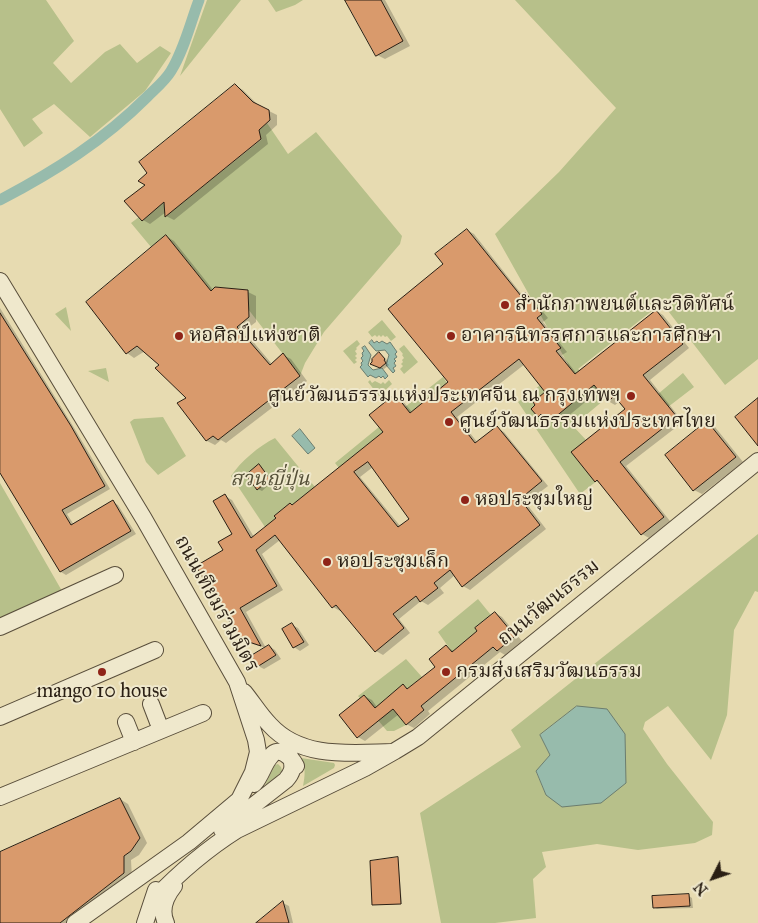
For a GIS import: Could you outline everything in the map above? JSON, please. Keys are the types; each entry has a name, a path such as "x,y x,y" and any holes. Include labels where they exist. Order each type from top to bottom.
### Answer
{"street":[{"name":"ถนนเทียมร่วมมิตร","path":"0,281 144,519 237,682 256,740 258,752 253,772 239,800 189,842 90,917 75,923"},
{"name":"ถนนวัฒนธรรม","path":"254,823 395,752 418,737 758,461"},
{"path":"0,628 115,575"},
{"path":"0,717 155,650"},
{"path":"237,682 271,726 289,741 317,750 338,753 395,752"},
{"path":"151,704 161,730"},
{"path":"0,797 203,714"},
{"path":"126,722 134,742"},
{"path":"154,898 174,878 220,841 237,830 254,823 284,796 293,784 297,774 296,764 285,754 278,752 271,755 258,779 239,800"},
{"path":"144,923 161,880 286,780 291,774 293,766 291,758"},
{"path":"166,923 164,905 169,892 197,860"}],"green space":[{"path":"0,0 46,0 74,41 53,63 71,83 105,52 120,44 137,63 160,46 171,53 145,91 90,137 54,104 32,119 43,133 24,147 0,109"},
{"path":"207,0 241,0 180,76"},
{"path":"268,0 303,0 276,12"},
{"path":"515,0 758,0 758,359 725,385 662,303 578,369 616,390 573,426 587,441 602,477 580,494 518,402 568,364 495,234 559,172 616,108"},
{"path":"267,123 288,154 316,132 402,236 400,244 324,332 305,363 300,376 248,309 248,291 216,287 211,291 166,235 151,247 131,223 139,217 142,220 164,202 166,216 261,140 259,130"},
{"path":"66,307 71,331 55,314"},
{"path":"382,320 396,337 391,341 387,336 383,335 381,337 375,335 372,337 368,332"},
{"path":"357,340 360,344 355,351 357,358 355,360 357,362 354,364 343,351"},
{"path":"404,345 418,362 404,374 400,369 403,366 401,364 404,358 399,349"},
{"path":"106,368 109,382 88,371"},
{"path":"683,373 694,387 668,407 658,394"},
{"path":"443,377 447,383 410,413 405,407"},
{"path":"370,380 372,383 375,381 385,384 389,380 392,384 379,396 368,382"},
{"path":"163,417 186,456 158,475 146,462 130,422 134,419"},
{"path":"379,427 383,432 339,468 335,463"},
{"name":"สวนญี่ปุ่น","path":"275,438 315,487 292,505 290,503 274,516 276,518 265,527 231,476 251,454"},
{"path":"0,483 62,591 0,620"},
{"path":"758,534 758,592 755,591 734,630 727,715 711,760 668,706 645,722 643,729 667,764 713,822 712,835 695,843 638,850 597,844 542,852 546,867 533,879 536,918 495,923 441,923 420,813 521,747 511,730","holes":["577,706 546,795 536,772 550,755 540,735"]},
{"path":"478,599 491,615 475,628 477,631 452,652 438,632"},
{"path":"406,659 422,677 407,689 403,685 385,699 406,725 394,731 387,731 358,696"},
{"path":"301,758 334,763 335,765 334,768 303,786 305,772"},
{"path":"278,764 282,771 265,785 275,765"}],"shaded area":[{"path":"372,340 374,343 382,341 387,344 390,342 397,352 395,354 397,357 394,359 396,366 393,368 395,371 393,373 386,365 389,355 385,350 376,351 369,343"},
{"path":"365,346 371,355 368,365 373,370 382,368 388,376 385,379 383,376 376,378 370,375 368,377 360,367 363,361 361,358 364,351 362,348"},
{"path":"300,429 315,448 308,454 292,436"},
{"path":"577,706 607,709 625,734 626,783 601,803 562,807 546,795 536,771 550,755 540,735"}],"building":[{"path":"345,0 381,0 403,41 376,56"},
{"path":"235,84 253,102 269,110 270,120 259,130 261,139 165,217 164,202 142,221 124,201 145,185 138,181 147,173 139,162"},
{"path":"467,229 521,296 525,292 542,314 537,318 561,348 556,351 575,374 656,310 683,344 643,375 677,417 620,462 664,517 641,535 597,480 595,482 571,452 625,409 614,396 608,402 594,385 548,423 541,414 538,417 531,409 535,405 533,402 545,392 519,359 451,412 475,443 497,426 542,481 520,499 540,525 462,587 450,570 434,583 438,588 420,602 416,596 393,614 404,628 375,652 336,605 332,608 275,535 256,550 277,586 240,608 261,646 240,639 196,566 223,550 218,542 232,534 213,501 225,494 251,538 276,518 274,516 290,503 292,505 383,432 369,415 395,394 410,413 448,382 388,309 443,264 435,254","holes":["368,462 409,519 398,527 354,472"]},
{"name":"หอศิลป์แห่งชาติ","path":"166,235 211,291 215,287 248,290 249,317 237,327 270,365 283,353 300,376 218,440 213,436 206,441 177,403 186,398 155,368 159,365 137,346 126,354 86,302"},
{"path":"0,313 71,426 105,486 62,510 71,525 113,500 131,531 60,572 0,473"},
{"path":"379,352 386,363 380,368 370,364"},
{"path":"758,398 758,446 735,417"},
{"path":"707,421 736,457 693,491 665,455"},
{"path":"259,464 270,479 257,490 246,475"},
{"name":"กรมส่งเสริมวัฒนธรรม","path":"495,612 515,636 497,651 493,647 421,706 424,710 406,725 393,709 357,738 339,715 364,695 375,708 403,684 407,689 435,667 429,659 446,645 452,652 477,631 475,628"},
{"path":"292,623 304,642 293,648 282,629"},
{"path":"269,645 276,655 257,667 251,656"},
{"path":"120,798 140,838 131,851 124,856 124,873 60,923 0,923 0,852"},
{"path":"398,857 401,904 372,905 370,861"},
{"path":"689,894 690,906 653,908 652,896"},
{"path":"283,901 289,923 256,923"}],"waterway":[{"path":"0,200 78,154 113,128 160,85 171,71 180,54 199,0"}],"place":[{"name":"สำนักภาพยนต์และวิดิทัศน์","path":"505,305"},
{"name":"หอศิลป์แห่งชาติ","path":"179,336"},
{"name":"อาคารนิทรรศการและการศึกษา","path":"451,336"},
{"name":"ศูนย์วัฒนธรรมแห่งประเทศจีน ณ กรุงเทพฯ","path":"631,396"},
{"name":"ศูนย์วัฒนธรรมแห่งประเทศไทย","path":"449,422"},
{"name":"หอประชุมใหญ่","path":"465,500"},
{"name":"หอประชุมเล็ก","path":"327,562"},
{"name":"mango 10 house","path":"102,672"},
{"name":"กรมส่งเสริมวัฒนธรรม","path":"446,672"}]}
